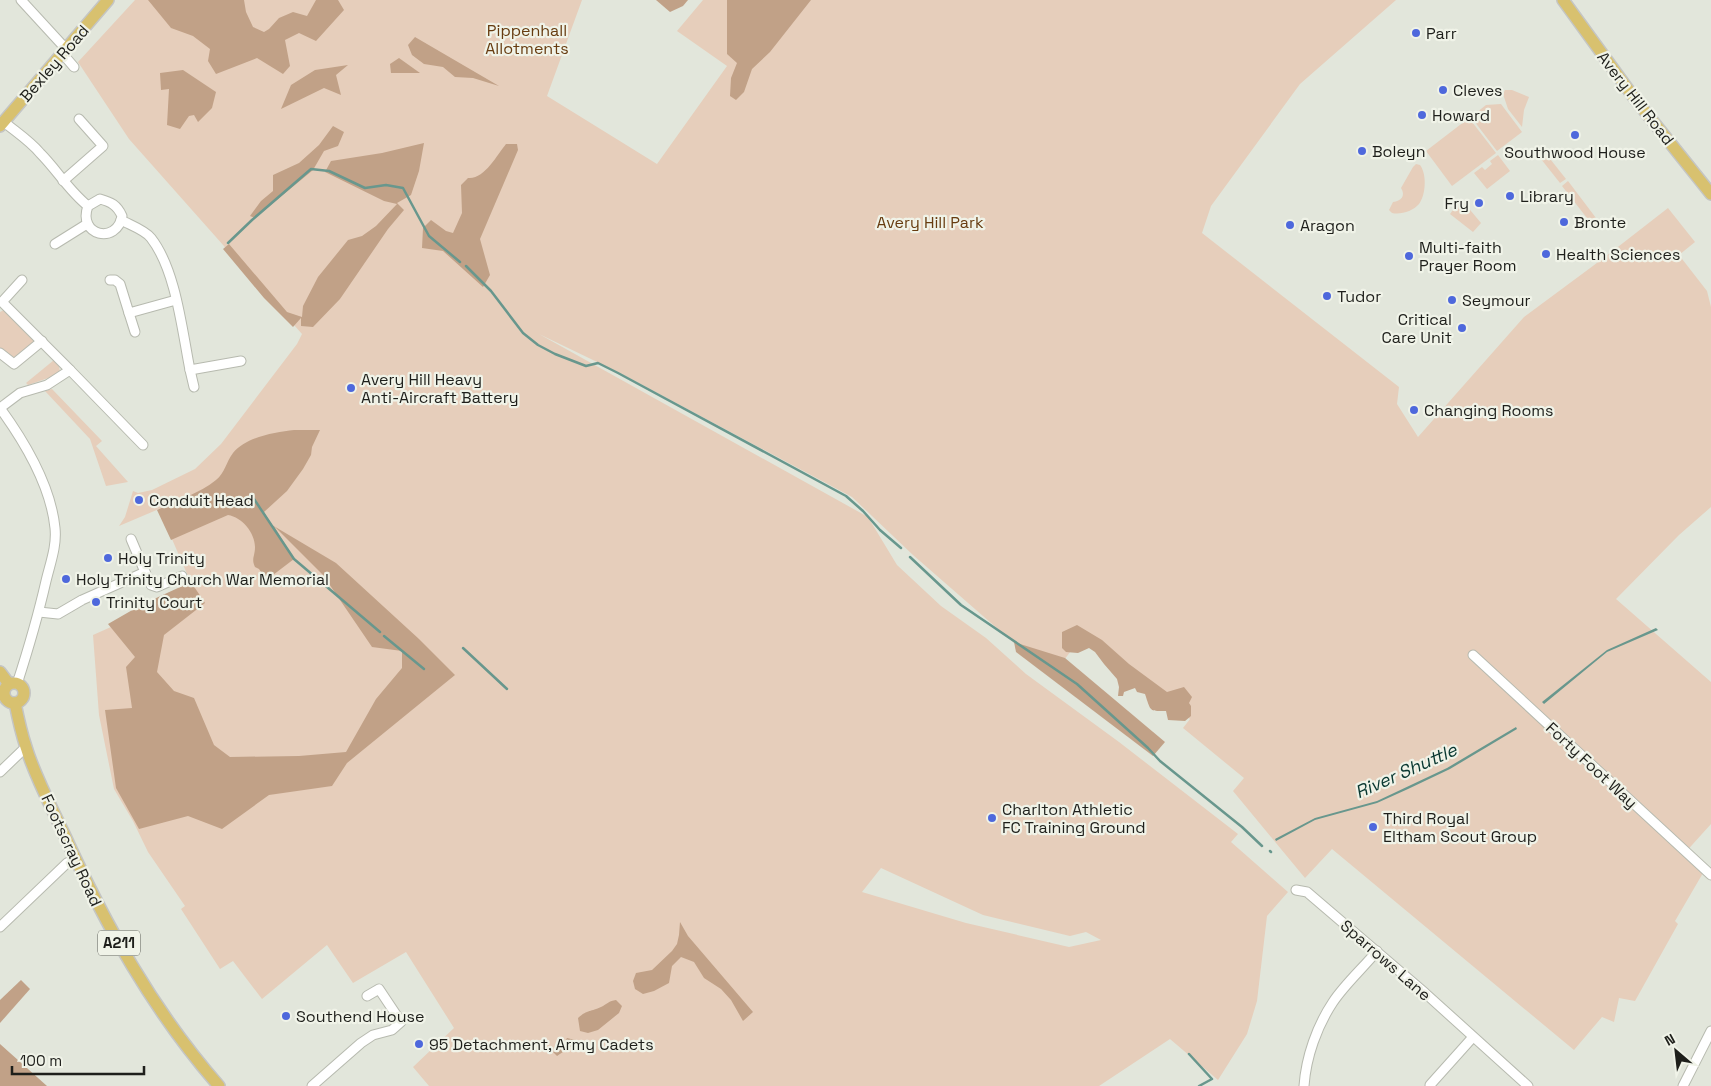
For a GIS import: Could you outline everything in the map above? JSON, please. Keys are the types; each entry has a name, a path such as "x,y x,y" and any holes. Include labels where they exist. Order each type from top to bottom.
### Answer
{"main road":[{"name":"Bexley Road","path":"2,124 108,0"},
{"name":"Avery Hill Road","path":"1563,0 1635,99 1711,194"},
{"name":"A211","path":"0,672 13,684"},
{"name":"Footscray Road","path":"13,684 5,689 4,696 8,701 15,703 26,747 75,859 105,918 150,996 177,1036 219,1086"}],"street":[{"path":"21,0 64,51 74,67"},
{"path":"63,181 103,146 79,119"},
{"path":"2,124 40,151 63,181 88,206"},
{"path":"100,200 110,201 119,208 122,216 116,229 104,234 93,231 88,224 86,213 88,206 100,200"},
{"path":"121,220 150,236 162,255 171,276 194,387"},
{"path":"55,244 88,224"},
{"path":"22,280 2,302 143,445"},
{"path":"110,280 115,280 120,284 135,332"},
{"path":"129,313 176,300"},
{"path":"0,353 14,364 42,342"},
{"path":"190,370 241,361"},
{"path":"13,684 39,612 55,542 54,520 48,497 30,453 16,429 0,408 20,393 46,385 70,370"},
{"path":"131,539 151,585 157,588 182,576"},
{"path":"39,612 58,614 82,600 145,572"},
{"name":"Forty Foot Way","path":"1473,655 1711,875"},
{"path":"0,772 26,747"},
{"path":"0,927 67,863 75,859"},
{"name":"Sparrows Lane","path":"1296,890 1307,892 1528,1086"},
{"path":"1304,1086 1310,1052 1323,1021 1334,1001 1377,952"},
{"path":"312,1086 361,1043 373,1035 392,1030 401,1022 379,988 367,996"},
{"path":"1683,1086 1707,1048 1711,1031"},
{"path":"1430,1085 1473,1037"}],"green space":[{"path":"135,0 582,0 547,96 657,164 727,66 677,31 703,0 1396,0 1300,84 1211,206 1202,233 1399,387 1397,404 1418,437 1524,317 1668,208 1695,242 1679,255 1707,291 1711,307 1711,507 1679,535 1616,599 1711,682 1711,824 1683,855 1703,873 1675,921 1678,924 1635,1001 1619,998 1614,1022 1602,1017 1574,1050 1332,849 1305,878 1233,791 1244,778 1183,728 1190,719 1083,635 1052,676 913,555 852,497 622,374 539,334 868,517 897,565 941,606 986,638 1026,674 1119,742 1238,834 1231,842 1288,892 1267,916 1257,1001 1247,1034 1218,1080 1170,1039 1099,1086 429,1086 413,1067 454,1028 406,952 353,983 327,945 262,999 233,961 220,969 181,909 185,906 148,852 133,821 114,789 99,715 93,635 194,590 159,509 119,526 125,517 133,491 138,493 152,490 195,469 221,444 297,344 302,334 129,139 78,62","holes":["881,868 983,915 1070,936 1086,932 1101,940 1069,947 966,923 862,892"]},
{"path":"1505,90 1512,90 1529,97 1524,110 1522,127 1508,109 1503,94"},
{"path":"1501,104 1522,132 1497,151 1471,117 1486,105"},
{"path":"1469,118 1496,153 1452,186 1426,151"},
{"path":"1498,155 1510,171 1487,189 1474,173 1482,167 1485,170 1492,164 1490,161"},
{"path":"1547,155 1566,179 1560,183 1541,159"},
{"path":"1416,164 1420,165 1425,179 1421,200 1419,204 1410,210 1403,213 1392,213 1389,210 1393,202 1402,198 1401,188"},
{"path":"1568,181 1599,222 1605,221 1604,227 1594,227 1562,186"},
{"path":"1461,199 1481,223 1473,232 1450,214"},
{"path":"4,310 34,340 34,344 16,357 9,357 0,350 0,312"},
{"path":"54,360 59,366 60,372 28,385 26,383"},
{"path":"52,389 102,441 96,446 128,482 106,486 90,439 45,391"}],"shaded area":[{"path":"148,0 244,0 246,12 253,27 264,32 279,18 293,12 307,16 316,0 338,0 344,10 316,41 299,33 285,40 290,66 283,74 257,58 216,74 208,61 210,49 193,36 171,28"},
{"path":"656,0 688,0 683,6 670,12"},
{"path":"727,0 811,0 770,52 752,69 744,92 736,100 730,96 731,78 737,63 727,54"},
{"path":"415,37 499,86 473,78 455,77 443,67 424,64 412,55 408,45"},
{"path":"399,58 420,73 391,73 390,64"},
{"path":"348,65 336,75 341,95 324,88 281,109 291,85 315,70"},
{"path":"183,70 216,92 212,108 198,122 194,115 189,116 180,129 167,125 169,89 161,90 160,73"},
{"path":"333,126 344,132 338,146 324,151 313,170 255,218 250,216 261,201 273,191 273,175 299,163 319,145"},
{"path":"424,143 419,171 411,195 397,203 404,210 388,229 340,299 313,327 301,326 301,318 293,327 264,298 223,249 229,244 287,312 302,317 303,306 318,277 348,240 362,236 376,226 397,204 384,201 325,172 331,161 382,153"},
{"path":"506,144 517,144 518,150 480,239 490,275 483,287 443,251 422,248 423,228 431,220 446,231 453,233 462,213 461,185 468,178 474,178 485,171"},
{"path":"320,430 312,447 311,455 303,469 287,491 264,512 294,559 260,582 259,576 261,572 255,567 253,562 255,547 253,536 243,522 228,515 171,540 157,510 210,485 221,474 233,453 253,439 278,432"},
{"path":"274,526 336,563 419,639 455,675 347,763 332,786 269,795 222,829 188,816 139,829 116,788 105,710 132,708 126,667 135,657 108,624 141,605 191,582 205,603 164,635 157,672 174,691 194,698 214,745 230,757 299,756 346,752 376,699 402,668 402,651 372,647 323,575"},
{"path":"1077,625 1102,640 1129,664 1167,692 1184,687 1192,697 1189,703 1191,706 1191,716 1185,721 1168,720 1166,711 1151,709 1145,694 1137,692 1135,688 1124,692 1123,696 1118,696 1119,687 1117,679 1095,652 1089,648 1078,653 1066,652 1062,648 1062,632"},
{"path":"1014,642 1065,658 1165,742 1153,756 1016,652"},
{"path":"680,922 688,936 753,1012 743,1021 731,1000 721,989 704,978 694,962 681,957 672,966 669,983 654,991 643,994 635,989 633,981 636,973 652,970 677,944"},
{"path":"21,980 30,989 0,1023 0,1000"},
{"path":"616,1000 622,1006 619,1013 598,1030 588,1033 580,1031 578,1018 581,1015"},
{"path":"567,1038 579,1041 557,1056 553,1052 562,1046"},
{"path":"0,1044 47,1086 0,1086"}],"water":[{"path":"1656,628 1658,630 1607,652 1544,704 1542,702 1607,650"},
{"name":"River Shuttle","path":"1516,727 1517,729 1450,769 1408,789 1377,803 1315,820 1276,841 1275,839 1315,818 1377,801 1447,768"}],"waterway":[{"path":"228,243 311,169 329,171 365,188 386,185 403,188 429,236 460,262"},
{"path":"466,266 491,291 523,333 538,345 586,366 598,363 846,496 901,548"},
{"name":"River Shuttle","path":"254,499 294,559 380,632"},
{"path":"910,557 961,605 1077,684 1160,761 1242,827 1262,846"},
{"name":"River Shuttle","path":"384,636 424,669"},
{"name":"River Shuttle","path":"463,648 507,689"},
{"name":"River Shuttle","path":"1189,1054 1212,1079 1199,1086"}],"place":[{"name":"Parr","path":"1416,33"},
{"name":"Cleves","path":"1443,90"},
{"name":"Howard","path":"1422,115"},
{"name":"Southwood House","path":"1575,135"},
{"name":"Boleyn","path":"1362,151"},
{"name":"Library","path":"1510,196"},
{"name":"Fry","path":"1479,203"},
{"name":"Bronte","path":"1564,222"},
{"name":"Aragon","path":"1290,225"},
{"name":"Health Sciences","path":"1546,254"},
{"name":"Multi-faith Prayer Room","path":"1409,256"},
{"name":"Tudor","path":"1327,296"},
{"name":"Seymour","path":"1452,300"},
{"name":"Critical Care Unit","path":"1462,328"},
{"name":"Avery Hill Heavy Anti-Aircraft Battery","path":"351,388"},
{"name":"Changing Rooms","path":"1414,410"},
{"name":"Conduit Head","path":"139,500"},
{"name":"Holy Trinity","path":"108,558"},
{"name":"Holy Trinity Church War Memorial","path":"66,579"},
{"name":"Trinity Court","path":"96,602"},
{"name":"Charlton Athletic FC Training Ground","path":"992,818"},
{"name":"Third Royal Eltham Scout Group","path":"1373,827"},
{"name":"Southend House","path":"286,1016"},
{"name":"95 Detachment, Army Cadets","path":"419,1044"}],"park label":[{"name":"Pippenhall Allotments","path":"527,39"},
{"name":"Avery Hill Park","path":"930,222"}]}
